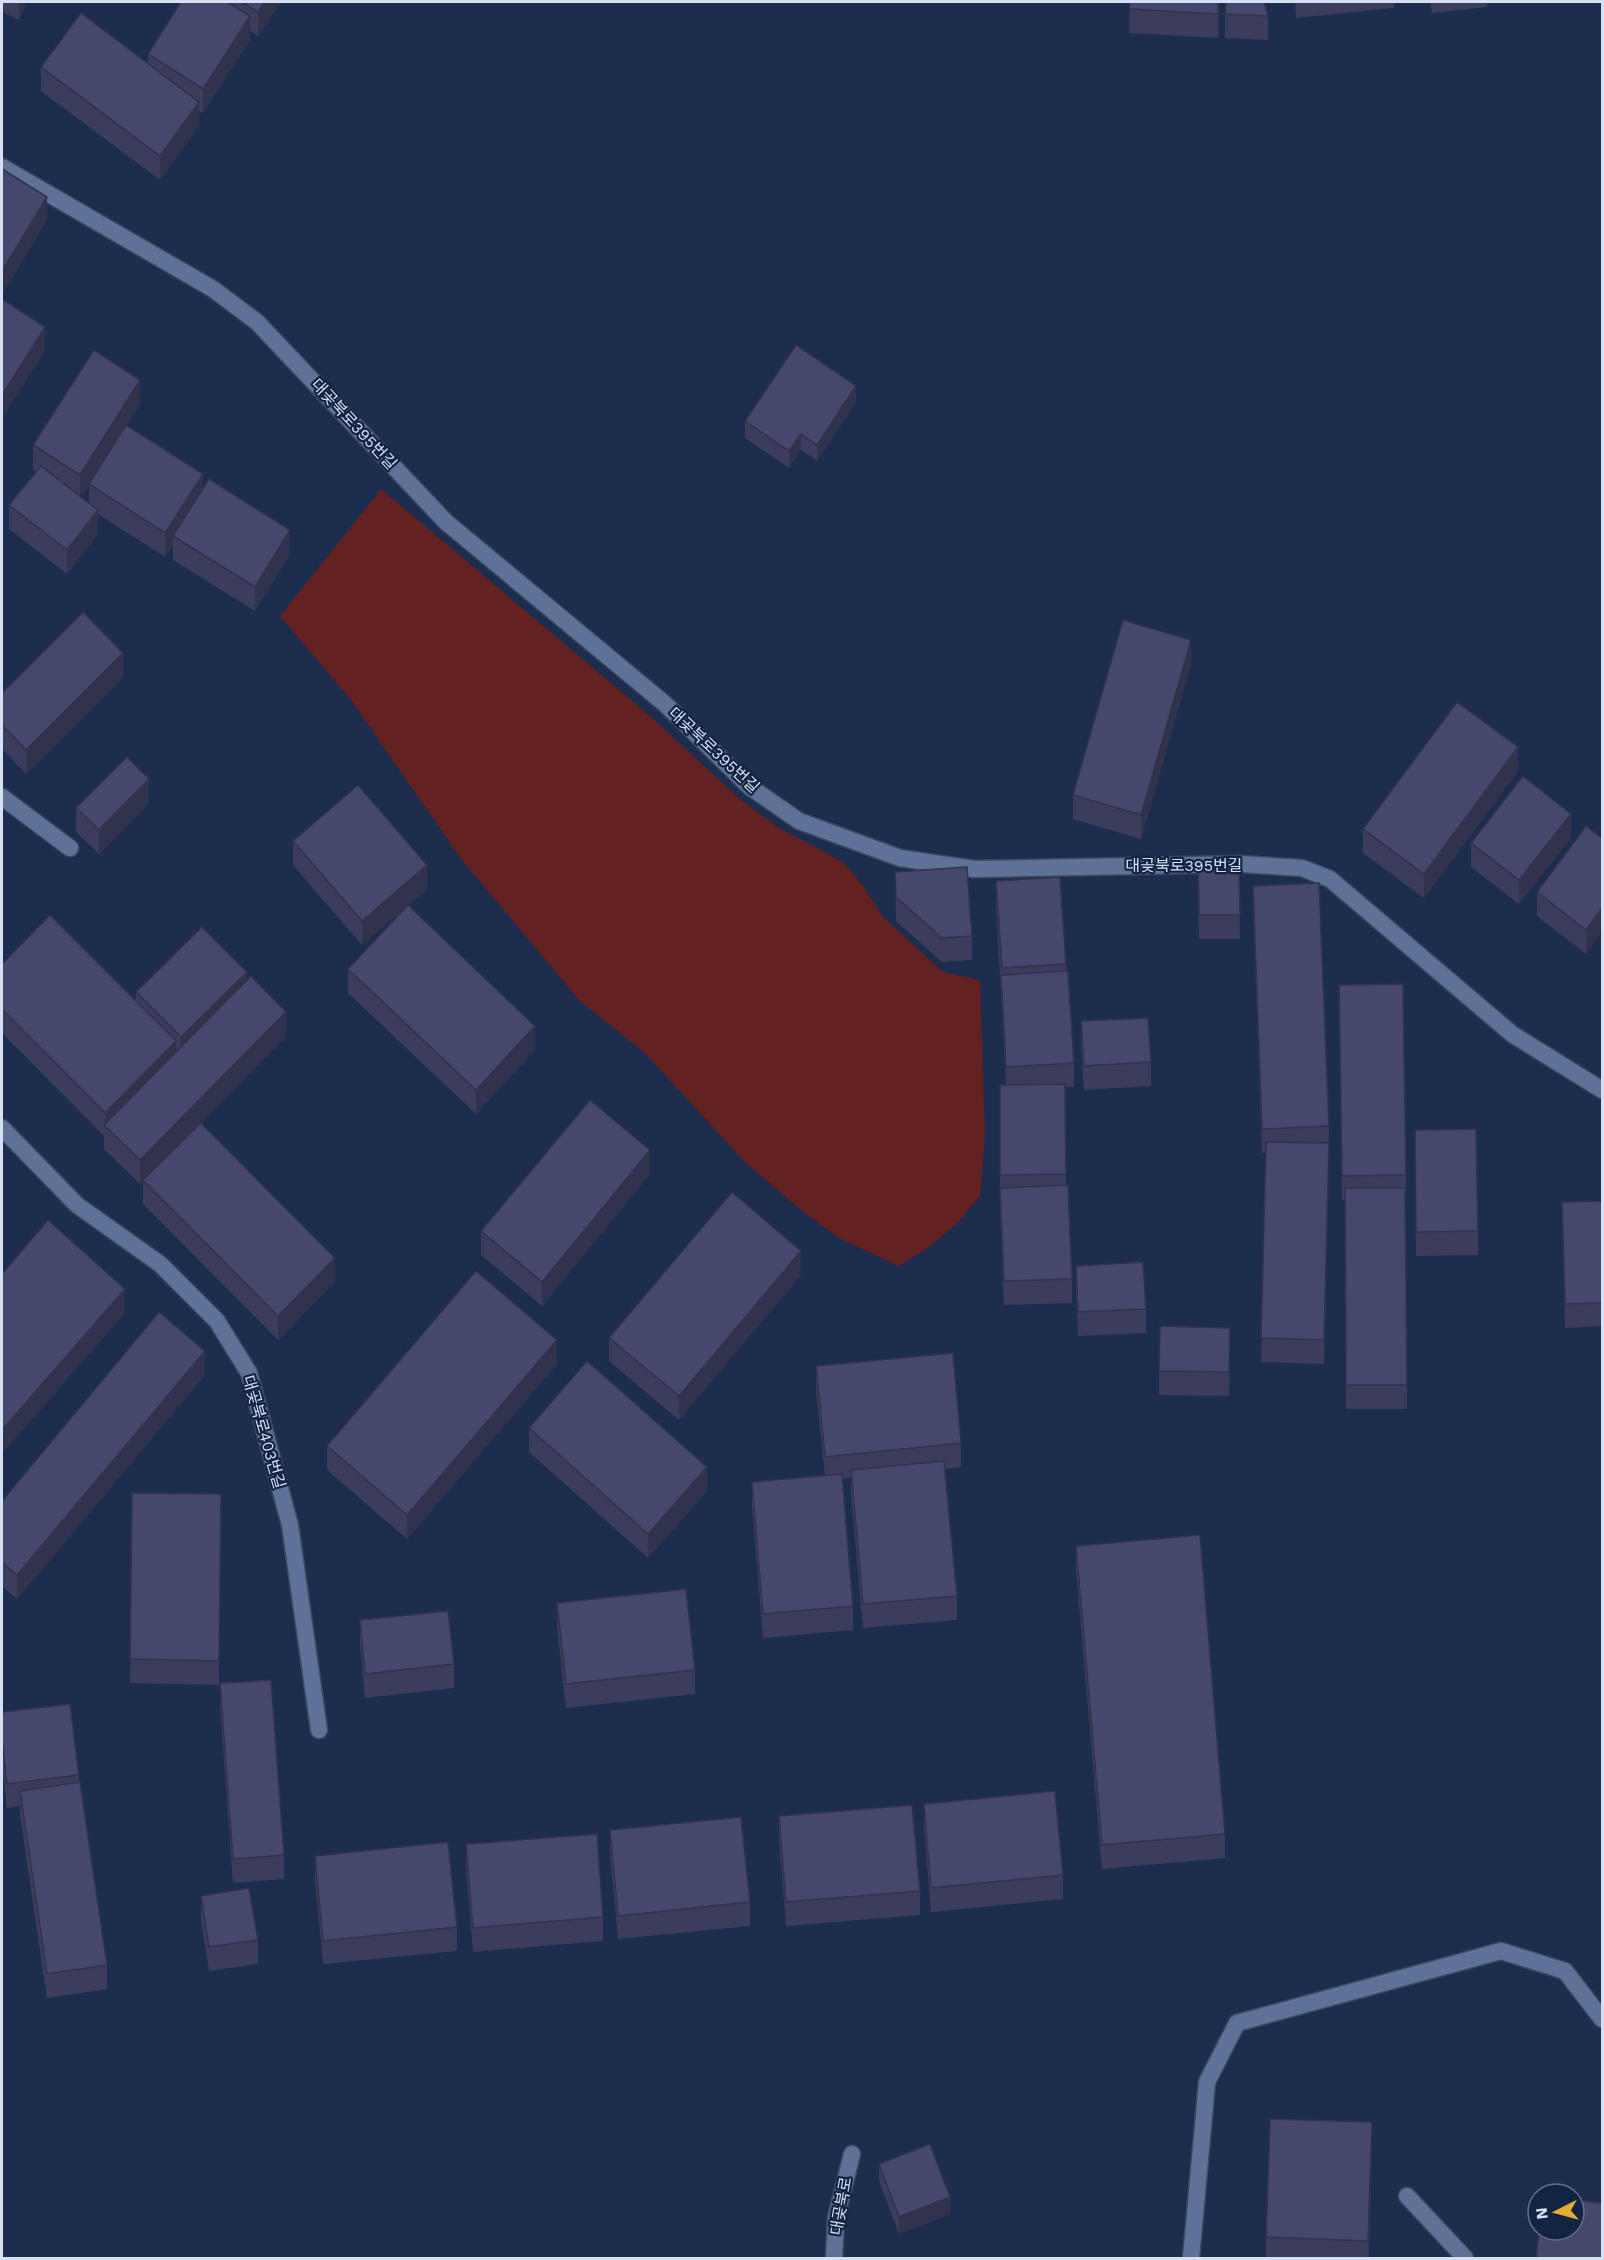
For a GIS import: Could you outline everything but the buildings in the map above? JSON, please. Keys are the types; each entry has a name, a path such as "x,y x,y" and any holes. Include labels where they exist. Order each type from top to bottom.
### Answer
{"lane":[{"name":"대곶북로395번길","path":"2,167 213,289 257,322 446,522 665,704 750,787 800,821 900,858 974,869 1230,864 1302,868 1330,879 1512,1034 1602,1090"},
{"path":"2,797 69,848"},
{"name":"대곶북로403번길","path":"2,1128 77,1205 160,1264 217,1322 249,1373 290,1525 319,1730"},
{"path":"1191,2259 1207,2082 1237,2024 1501,1951 1565,1971 1602,2019"},
{"name":"대곶북로","path":"834,2259 836,2218 852,2154"},
{"path":"1407,2196 1465,2259"}],"shaded area":[{"path":"381,489 650,716 740,799 779,828 843,862 864,887 883,917 943,972 980,980 985,1135 980,1196 958,1222 929,1247 899,1266 839,1238 801,1210 744,1161 645,1053 580,1001 462,860 351,700 280,616"}]}
